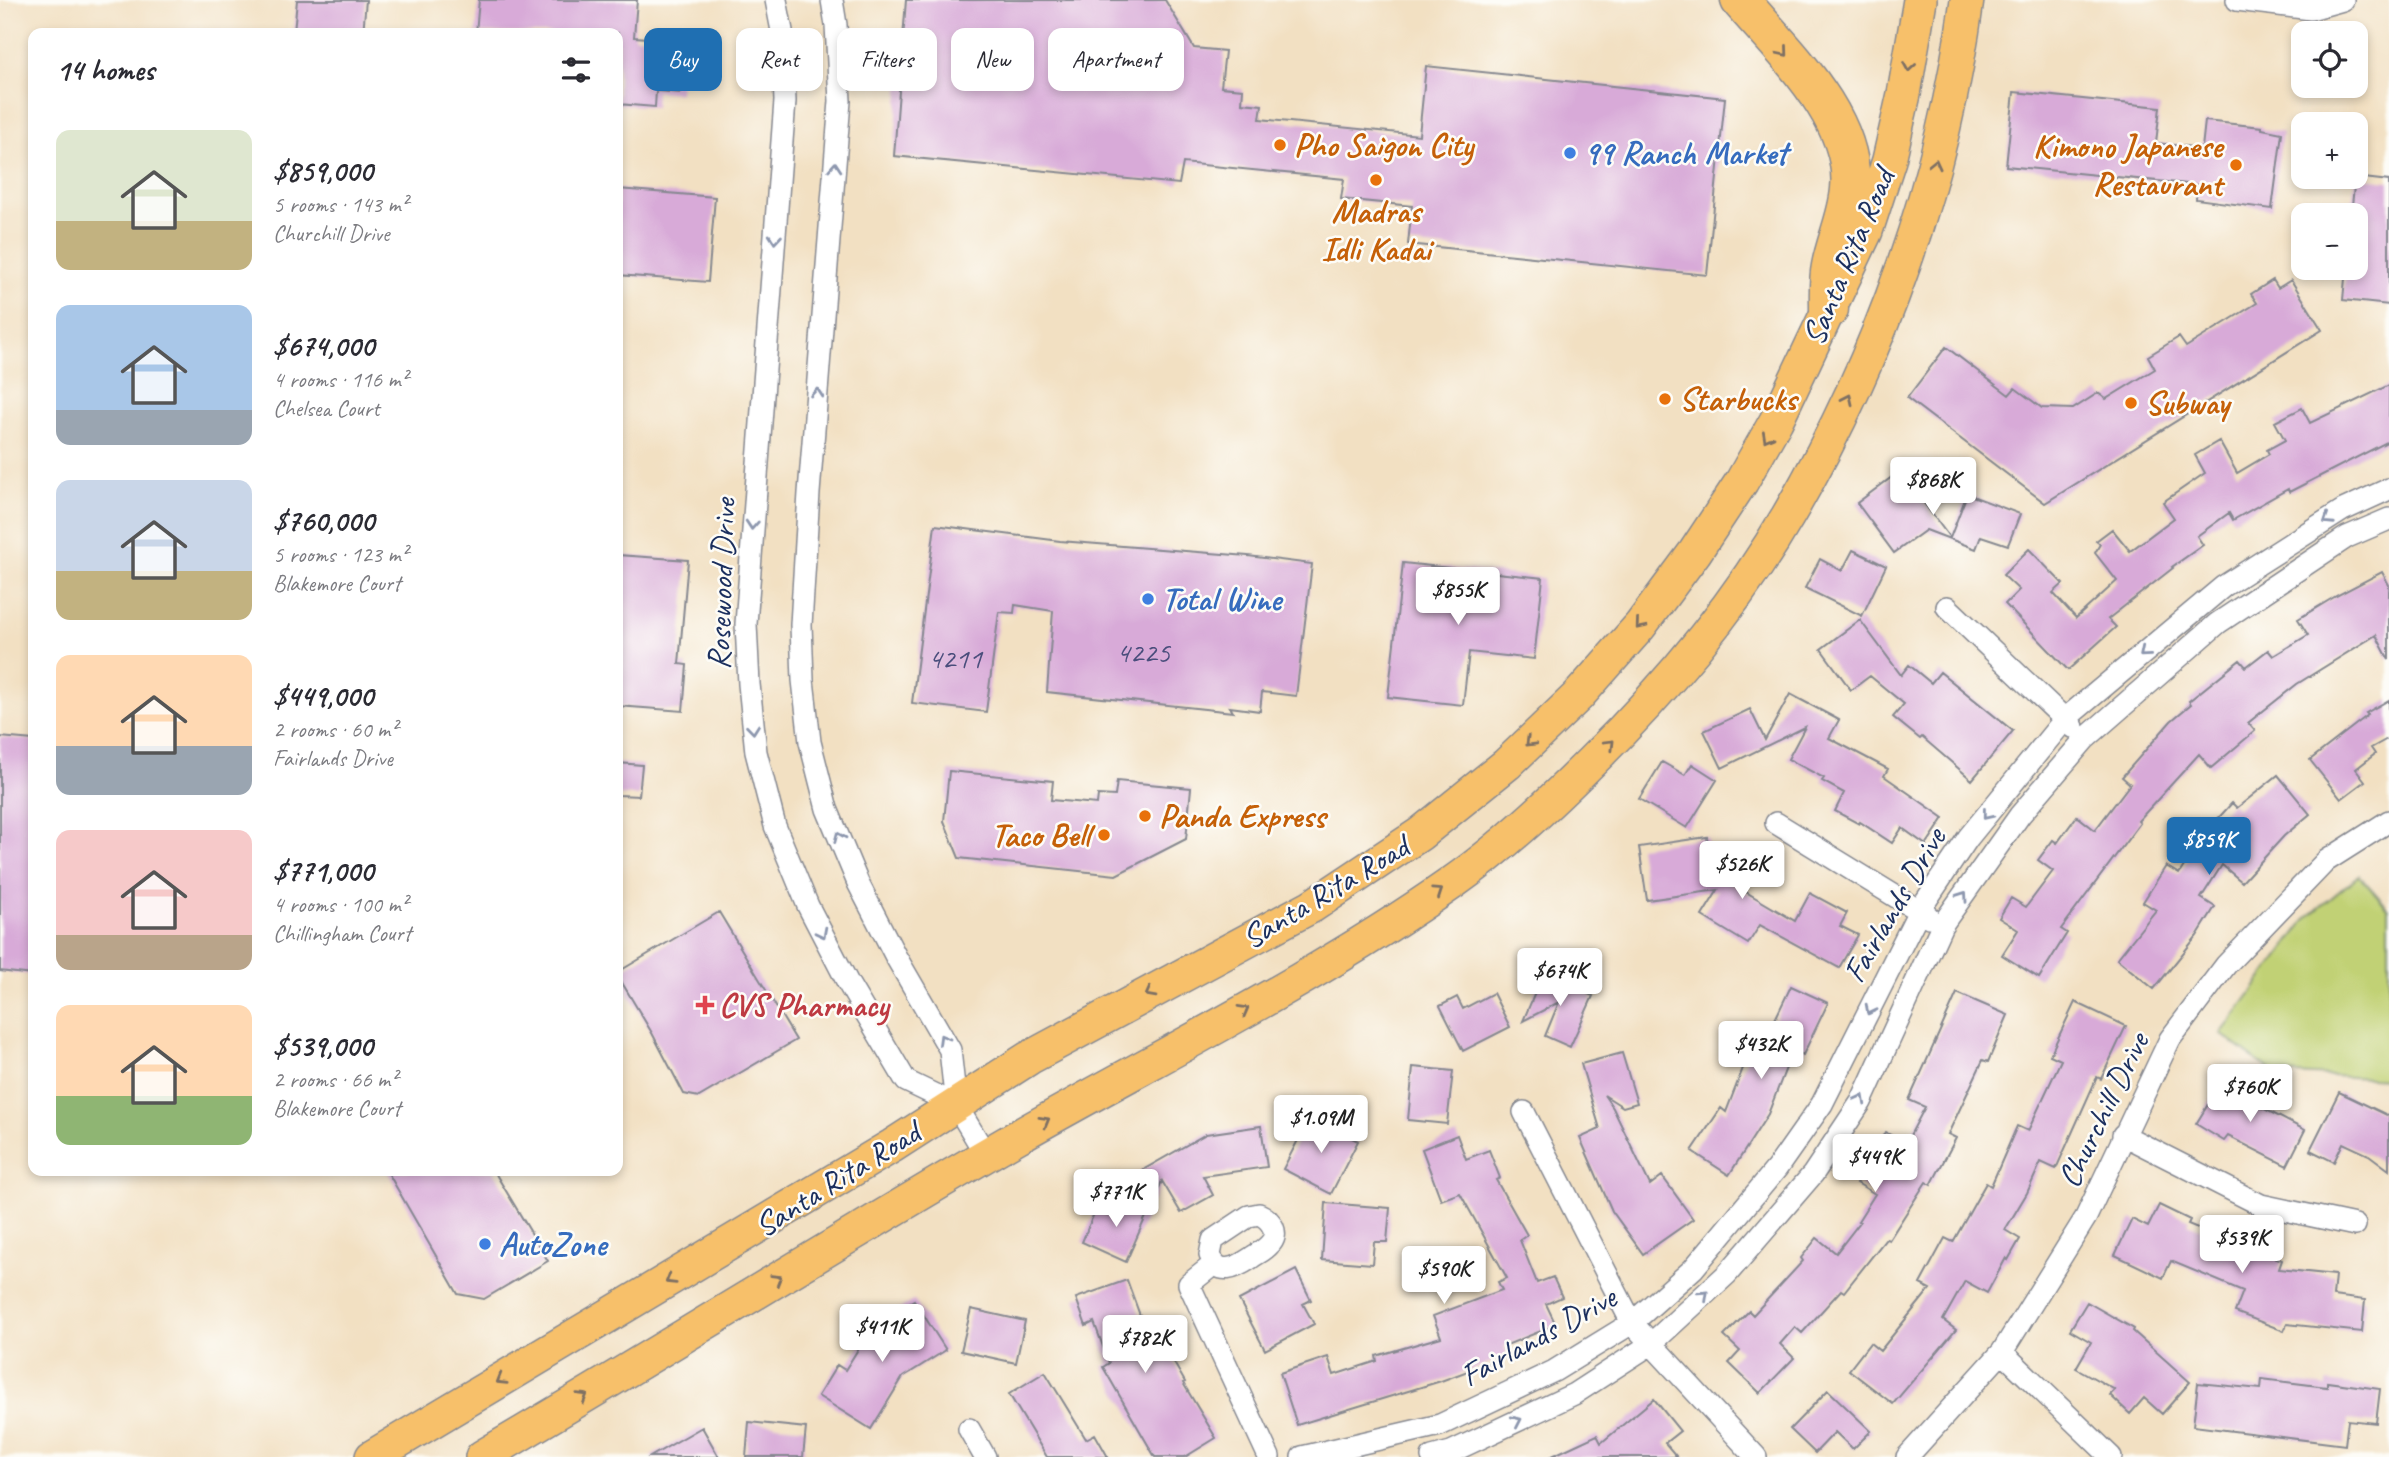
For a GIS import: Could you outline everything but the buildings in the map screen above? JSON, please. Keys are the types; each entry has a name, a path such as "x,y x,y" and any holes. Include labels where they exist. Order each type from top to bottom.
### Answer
{"highway":[{"path":"1740,0 1820,95 1839,128 1848,155 1851,187 1830,268 1829,309"}],"main road":[{"name":"Santa Rita Road","path":"372,1457 752,1231 1029,1058 1312,906 1420,834 1507,764 1578,696 1640,626 1695,552 1742,481 1776,421 1866,231 1889,160 1904,94 1920,0"},
{"name":"Santa Rita Road","path":"482,1457 986,1155 1348,953 1456,880 1545,808 1621,733 1682,663 1740,588 1788,515 1838,422 1873,346 1907,256 1933,173 1967,0"}],"street":[{"name":"Rosewood Drive","path":"776,0 782,31 785,101 746,624 748,684 756,752 775,826 808,906 848,983 906,1081 956,1105"},
{"path":"832,0 840,102 811,461 801,625 803,680 810,742 827,809 858,883 896,957 950,1050 956,1105 986,1155"},
{"path":"2237,0 2311,9 2343,0"},
{"name":"Fairlands Drive","path":"1302,1457 1440,1425 1553,1371 1632,1323 1693,1269 1777,1168 1822,1104 1919,911 1968,838 2065,719 2224,586 2343,510 2389,489"},
{"name":"Fairlands Drive","path":"1432,1457 1451,1452 1574,1394 1651,1344 1727,1274 1813,1174 1861,1102 1942,925 2020,815 2085,739 2218,623 2347,537 2389,519"},
{"path":"1947,607 2085,739"},
{"name":"Churchill Drive","path":"1907,1457 2002,1352 2086,1217 2170,1039 2226,965 2326,861 2389,821"},
{"path":"1776,823 1942,925"},
{"path":"1524,1112 1632,1323 1756,1457"},
{"path":"2123,1135 2261,1205 2355,1225"},
{"path":"1214,1264 1189,1284 1269,1457"},
{"path":"2002,1352 2111,1457"},
{"path":"969,1429 985,1457"}],"green space":[{"path":"2359,875 2389,909 2389,1079 2274,1073 2221,1034 2307,918"}],"place":[{"name":"Pho Saigon City","path":"1280,145"},
{"name":"99 Ranch Market","path":"1570,153"},
{"name":"Kimono Japanese Restaurant","path":"2236,165"},
{"name":"Madras Idli Kadai","path":"1376,180"},
{"name":"Starbucks","path":"1665,399"},
{"name":"Subway","path":"2131,403"},
{"name":"Total Wine","path":"1148,599"},
{"name":"Panda Express","path":"1145,816"},
{"name":"Taco Bell","path":"1104,835"},
{"name":"CVS Pharmacy","path":"705,1005"},
{"name":"AutoZone","path":"485,1244"}]}
